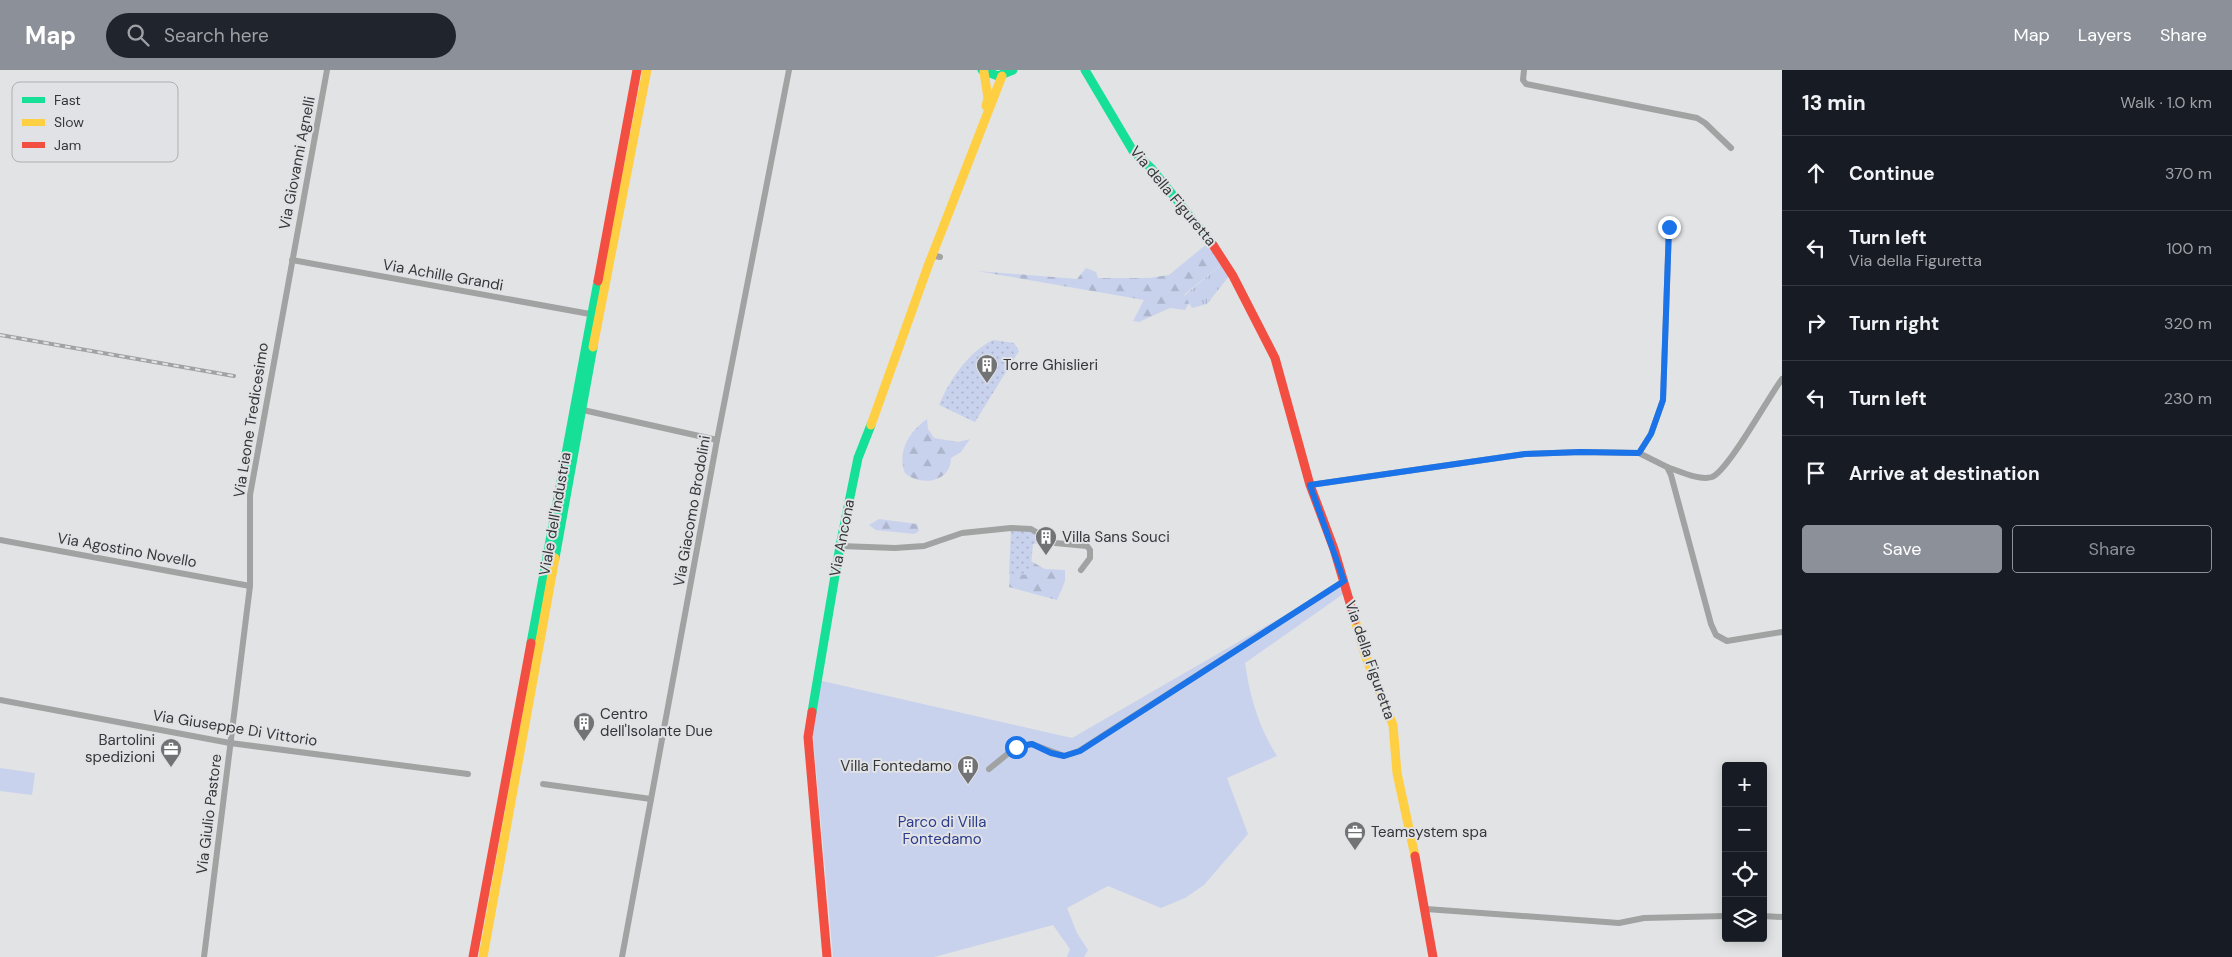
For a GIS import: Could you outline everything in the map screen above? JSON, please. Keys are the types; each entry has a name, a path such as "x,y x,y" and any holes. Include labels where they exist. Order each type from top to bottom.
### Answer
{"main road":[{"name":"Viale dell'Industria","path":"473,957 590,314 637,70"},
{"name":"Viale dell'Industria","path":"483,957 598,321 615,242 647,70"},
{"path":"1002,76 1013,70"},
{"name":"Via della Figuretta","path":"1085,70 1133,151 1193,217 1216,248 1233,276 1275,358 1310,485 1344,581 1365,655 1393,725 1399,782 1426,909 1433,957"},
{"name":"Via Ancona","path":"827,957 808,737 840,546 858,458 936,256 1002,76 992,76 983,71"},
{"name":"Via Ancona","path":"978,138 988,98 983,71"}],"street":[{"name":"Via Giovanni Agnelli","path":"292,260 327,70"},
{"name":"Via Giacomo Brodolini","path":"622,957 717,440 789,70"},
{"path":"1524,70 1526,84 1697,118 1705,123 1731,148"},
{"path":"1639,453 1651,434 1663,400 1669,227"},
{"name":"Via Achille Grandi","path":"292,260 590,314"},
{"name":"Via Leone Tredicesimo","path":"250,586 250,495 292,260"},
{"path":"1310,485 1525,454 1581,452 1639,453 1667,467 1704,478 1716,475 1740,444 1782,379"},
{"path":"582,410 717,440"},
{"path":"1667,467 1710,624 1716,635 1727,641 1782,632"},
{"path":"840,546 895,548 924,546 962,533 1011,528 1031,529 1055,543 1087,546 1090,550 1090,558 1081,570"},
{"name":"Via Agostino Novello","path":"0,540 250,586"},
{"path":"989,769 1016,747 1032,744 1051,753 1064,756 1080,751 1344,581"},
{"name":"Via Giulio Pastore","path":"204,957 250,586"},
{"name":"Via Giuseppe Di Vittorio","path":"0,700 230,743 468,774"},
{"path":"543,784 651,799"},
{"path":"1426,909 1619,923 1647,918 1722,916"},
{"path":"1767,916 1782,917"}],"green space":[{"path":"1208,243 1223,263 1184,295 1189,303 1185,310 1170,308 1139,322 1133,321 1144,300 977,271 1077,279 1086,268 1096,272 1098,278 1149,278 1169,275"},
{"path":"1223,263 1230,275 1207,304 1192,308 1184,296"},
{"path":"993,340 1014,343 1019,351 975,422 939,405 948,386 960,368 975,352"},
{"path":"927,419 928,429 934,438 958,442 970,439 961,452 951,458 950,466 941,477 927,481 919,480 905,473 903,457 906,443 910,436"},
{"path":"879,519 917,524 919,531 914,534 876,530 869,525"},
{"path":"1027,530 1039,537 1039,543 1033,544 1030,575 1009,574 1011,531"},
{"path":"1027,559 1045,569 1065,570 1065,581 1057,600 1009,587 1010,566"},
{"name":"Parco di Villa Fontedamo","path":"1344,581 1346,592 1245,663 1249,688 1256,711 1270,745 1277,756 1227,778 1248,834 1204,885 1185,898 1161,908 1108,886 1067,908 1077,933 1088,950 1084,957 1067,957 1070,949 1053,925 934,957 833,957 813,736 818,680 1072,738"},
{"path":"0,768 35,773 32,795 0,791"}],"railway":[{"path":"0,335 234,376"}],"traffic: fast":[{"path":"982,70 998,76 1013,70"},
{"path":"1085,70 1133,151 1152,169 1213,245"},
{"path":"531,643 598,281"},
{"path":"555,558 593,347"},
{"path":"812,712 840,546 858,458 871,425"}],"traffic: slow":[{"path":"593,347 647,70"},
{"path":"984,72 988,98 986,106"},
{"path":"871,425 928,266 1002,76"},
{"path":"483,957 555,558"},
{"path":"1355,620 1365,655 1393,725 1397,773 1415,856"}],"traffic: jam":[{"path":"598,281 637,70"},
{"path":"1213,245 1233,276 1275,358 1310,485 1334,549 1355,620"},
{"path":"473,957 531,643"},
{"path":"812,712 808,737 827,957"},
{"path":"1415,856 1433,957"}],"place":[{"name":"Torre Ghislieri","path":"987,384"},
{"name":"Villa Sans Souci","path":"1046,556"},
{"name":"Centro dell'Isolante Due","path":"584,742"},
{"name":"Bartolini spedizioni","path":"171,768"},
{"name":"Villa Fontedamo","path":"968,785"},
{"name":"Teamsystem spa","path":"1355,851"}],"route":[{"path":"1016,747 1032,744 1051,753 1064,756 1080,751 1344,581 1310,485 1525,454 1581,452 1639,453 1651,434 1659,416 1663,400 1669,227"}]}
